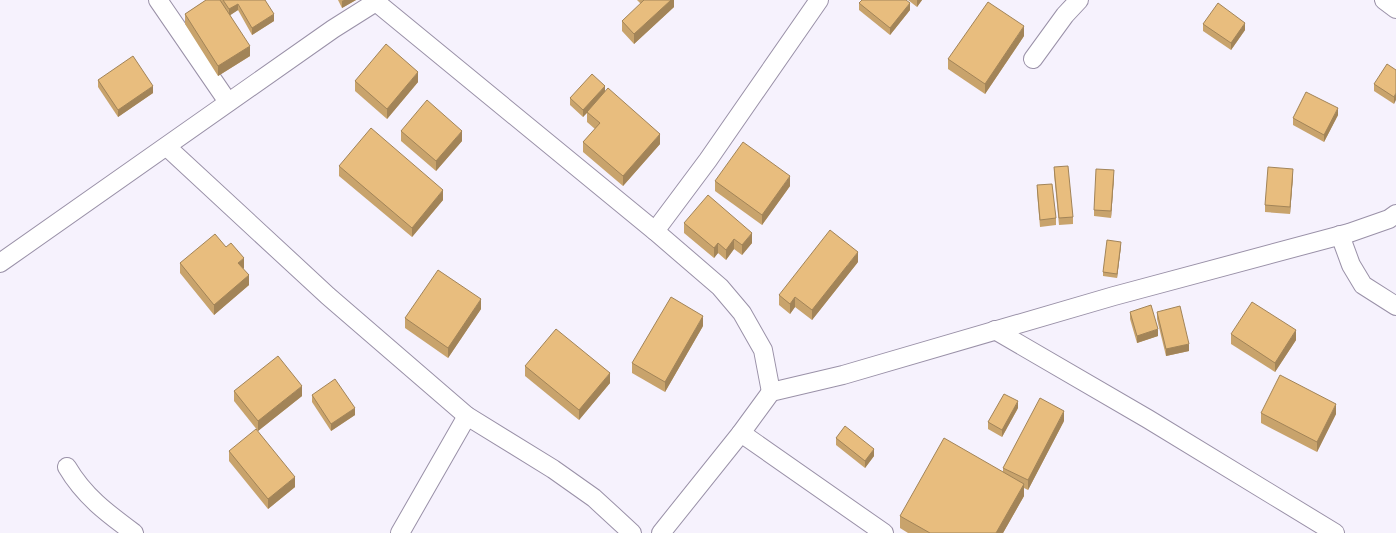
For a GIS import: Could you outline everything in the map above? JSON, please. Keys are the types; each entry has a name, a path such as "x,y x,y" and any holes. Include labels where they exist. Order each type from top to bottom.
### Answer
{"street":[{"path":"158,0 228,102"},
{"path":"656,232 819,0"},
{"path":"1033,59 1065,15 1079,0"},
{"path":"1384,0 1396,9"},
{"path":"0,263 333,29 377,1 656,232 720,287 742,313 763,350 771,392"},
{"path":"167,147 328,296 467,416 552,469 588,494 632,533"},
{"path":"661,533 741,433 771,392 843,375 995,330 1340,236 1389,219 1396,214"},
{"path":"1340,236 1351,265 1363,285 1396,306"},
{"path":"995,330 1148,419 1336,533"},
{"path":"400,533 467,416"},
{"path":"741,433 884,533"},
{"path":"67,467 87,495 134,533"}],"building":[{"path":"206,0 220,0 250,46 218,66 185,14"},
{"path":"223,0 265,0 274,14 252,28 238,4 229,9"},
{"path":"644,0 671,0 634,34 622,21"},
{"path":"862,0 906,0 910,3 890,28 859,3"},
{"path":"988,2 1024,26 985,84 948,59"},
{"path":"1218,3 1245,23 1231,43 1203,24"},
{"path":"386,44 418,72 387,109 355,81"},
{"path":"133,56 153,86 118,110 98,80"},
{"path":"1387,64 1396,70 1396,93 1394,97 1374,84"},
{"path":"592,74 605,86 583,110 570,98"},
{"path":"608,88 660,134 623,176 583,142 600,123 587,112"},
{"path":"1306,92 1338,108 1324,135 1293,118"},
{"path":"427,100 462,131 436,161 401,131"},
{"path":"371,128 443,190 412,228 339,166"},
{"path":"743,142 790,176 762,215 715,181"},
{"path":"1068,166 1073,217 1059,218 1054,167"},
{"path":"1268,167 1293,169 1290,207 1265,205"},
{"path":"1096,169 1114,170 1111,211 1094,210"},
{"path":"1052,184 1056,218 1040,220 1037,185"},
{"path":"708,195 752,233 742,245 734,239 726,250 718,243 714,248 684,223"},
{"path":"830,230 858,252 812,310 795,297 790,304 779,295"},
{"path":"215,234 226,247 231,243 244,258 238,263 249,275 214,305 180,263"},
{"path":"1107,240 1121,242 1117,274 1103,272"},
{"path":"438,270 481,299 448,348 405,318"},
{"path":"671,297 703,316 665,382 632,363"},
{"path":"1252,302 1296,330 1275,363 1231,334"},
{"path":"1151,305 1158,329 1137,336 1130,312"},
{"path":"1180,306 1189,344 1166,349 1157,312"},
{"path":"556,329 610,373 579,410 525,366"},
{"path":"278,356 302,386 258,421 234,391"},
{"path":"1280,375 1336,404 1317,442 1261,413"},
{"path":"335,379 355,408 331,424 312,395"},
{"path":"1004,394 1018,401 1002,430 988,422"},
{"path":"1040,398 1064,411 1028,480 1003,468"},
{"path":"845,426 874,449 865,461 836,438"},
{"path":"256,429 295,477 268,499 229,451"},
{"path":"944,438 1024,484 996,533 930,533 900,516"}]}
